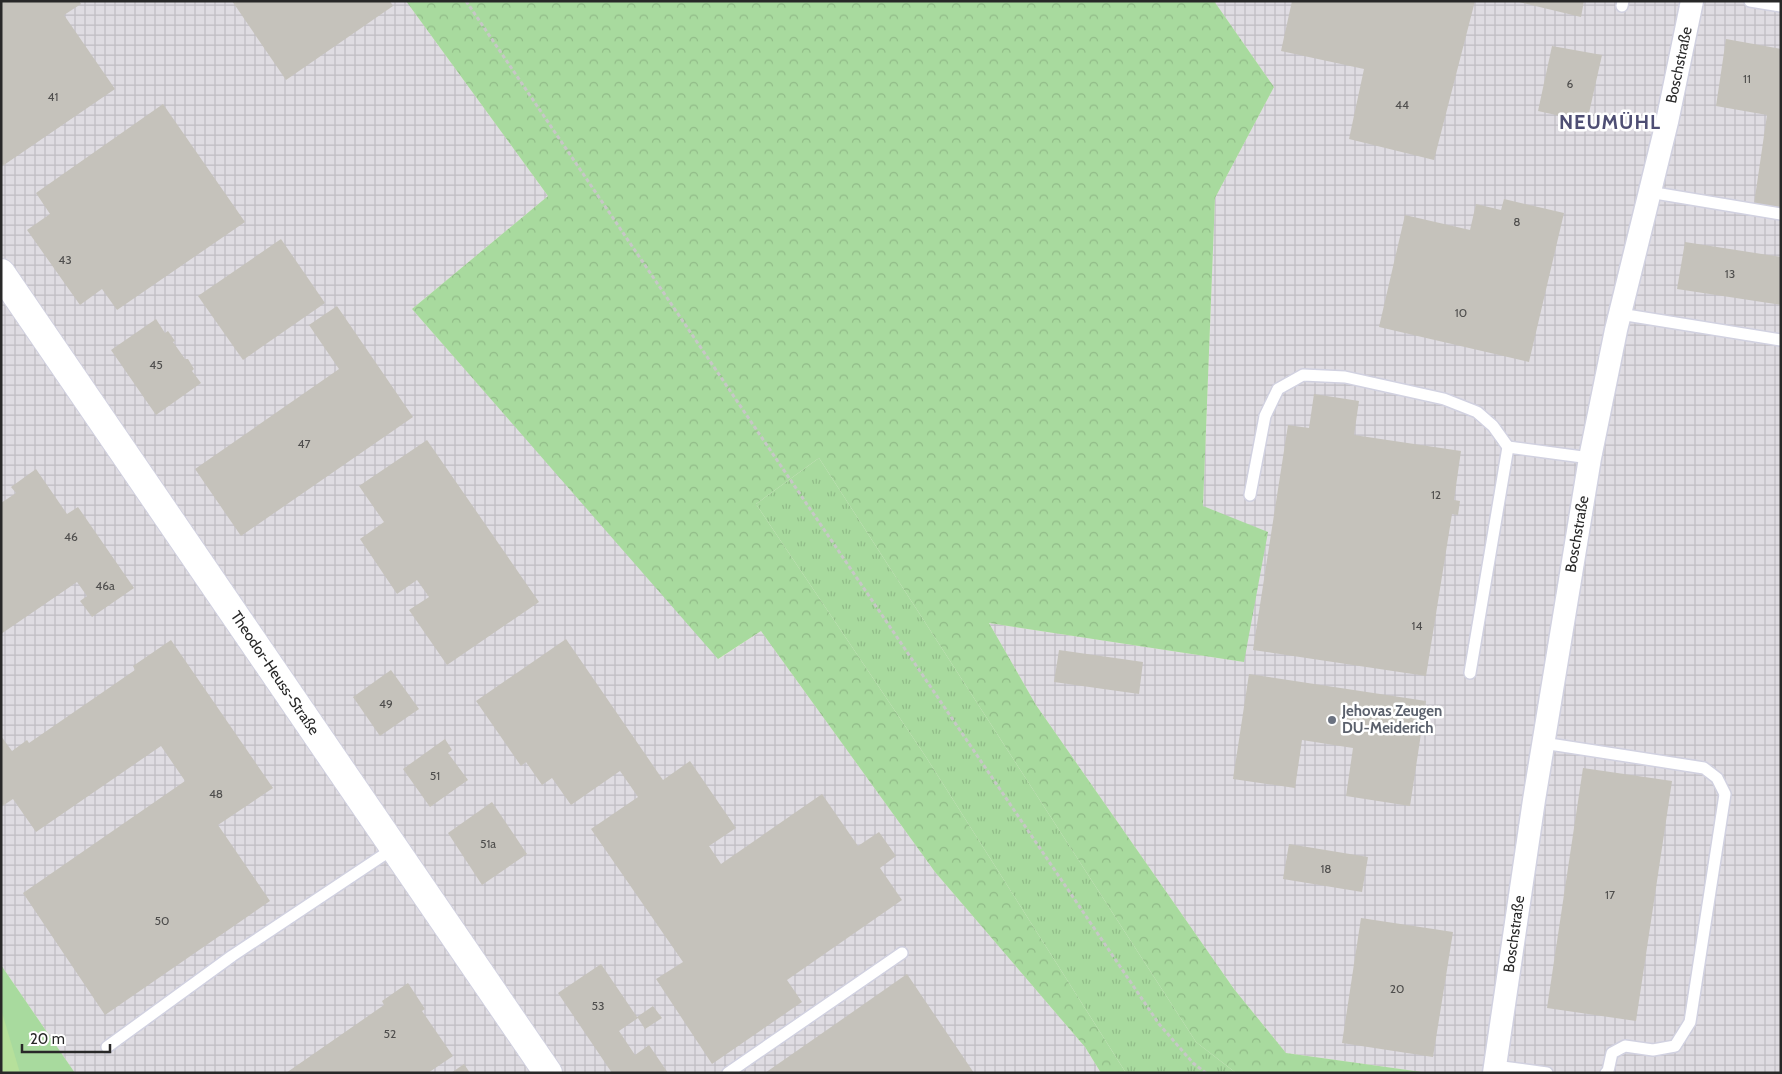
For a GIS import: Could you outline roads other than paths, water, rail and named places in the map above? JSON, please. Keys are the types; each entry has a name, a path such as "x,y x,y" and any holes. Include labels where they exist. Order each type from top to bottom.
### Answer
{"street":[{"name":"Boschstraße","path":"1494,1069 1543,743 1590,458 1620,314 1666,122 1692,1"},
{"name":"Theodor-Heuss-Straße","path":"1,274 548,1073"}],"lane":[{"path":"1750,1 1781,6"},
{"path":"1649,192 1781,214"},
{"path":"1620,314 1781,340"},
{"path":"1250,495 1265,416 1278,389 1303,375 1345,377 1444,400 1477,412 1493,426 1508,447 1470,673"},
{"path":"1508,447 1590,458"},
{"path":"1543,743 1704,768 1718,778 1725,794 1690,1022 1675,1046 1653,1050 1625,1046 1612,1053 1606,1073"},
{"path":"107,1047 232,956 394,848"},
{"path":"728,1073 902,953"},
{"path":"1494,1069 1547,1073"}],"place":[{"name":"Jehovas Zeugen DU-Meiderich","path":"1332,720"}],"district":[{"name":"NEUMÜHL","path":"1610,122"}]}
